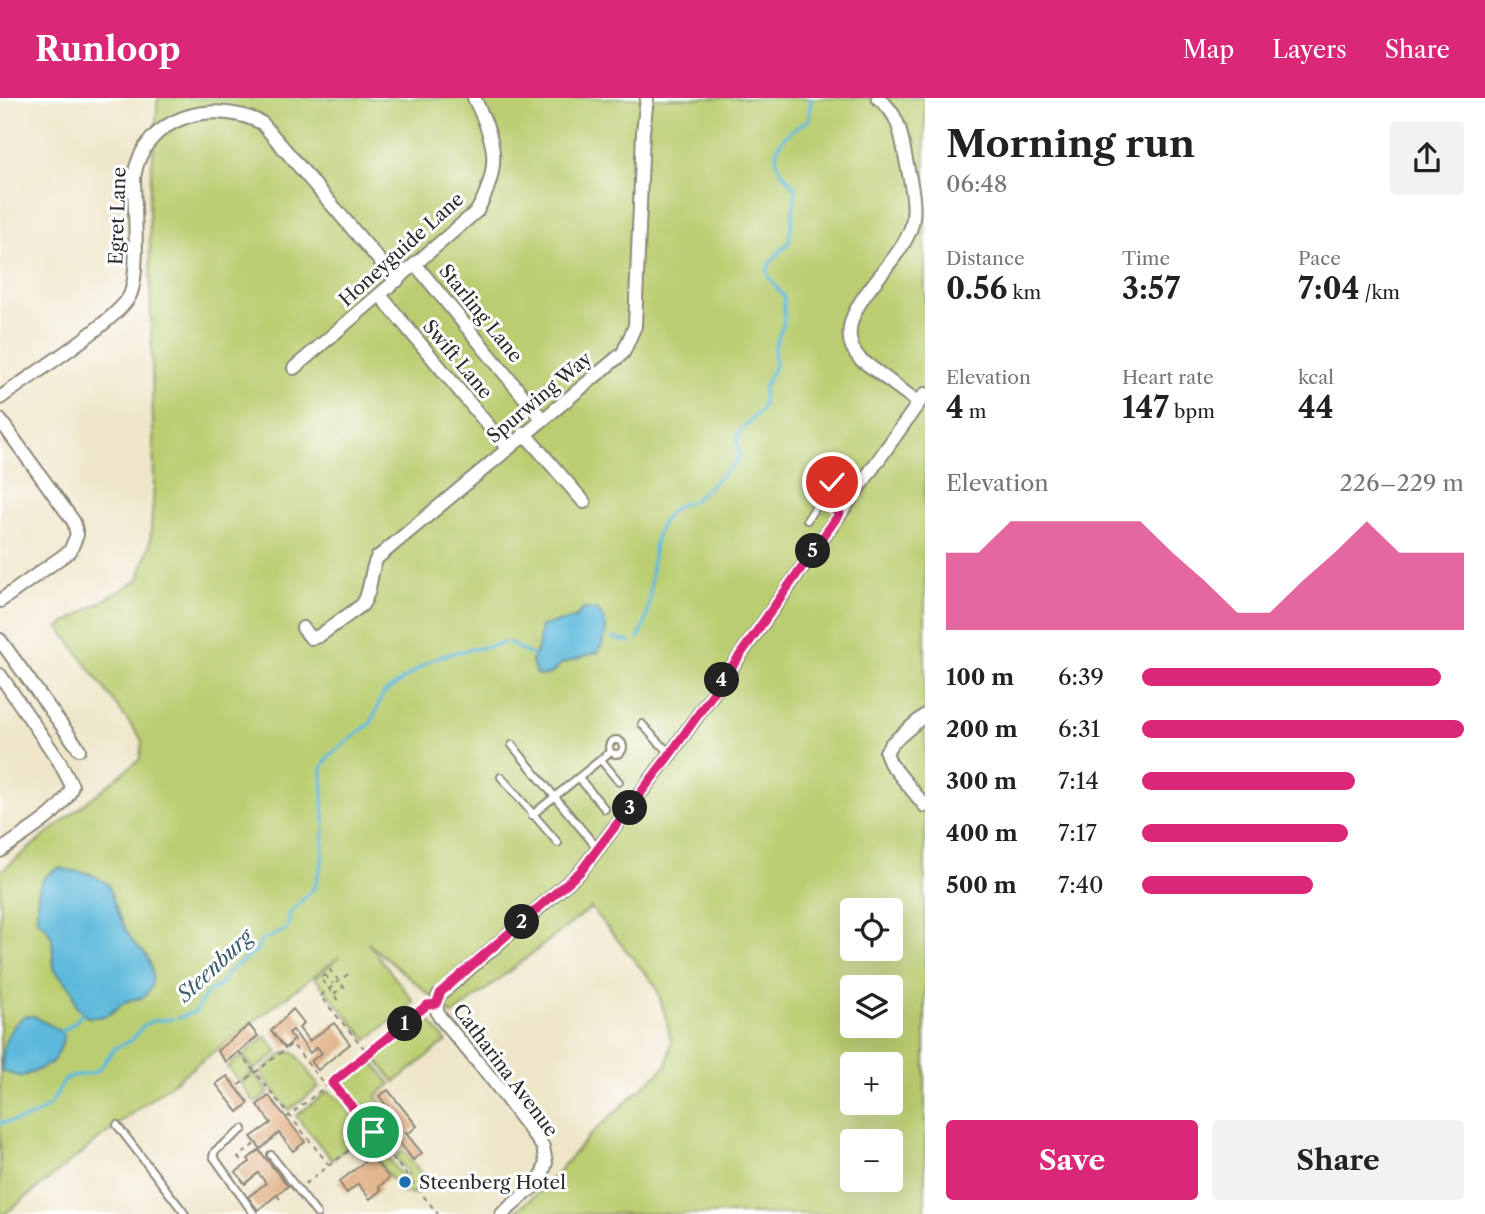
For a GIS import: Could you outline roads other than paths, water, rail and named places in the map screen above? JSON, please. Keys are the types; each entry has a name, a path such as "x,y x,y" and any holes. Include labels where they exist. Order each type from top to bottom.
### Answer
{"street":[{"name":"Honeyguide Lane","path":"294,368 473,216 488,189 494,166 492,142 474,98"},
{"name":"Spurwing Way","path":"303,628 309,636 315,638 362,605 367,599 377,558 623,353 634,332 643,132 647,98"},
{"path":"878,98 888,105 899,124 909,177 912,222 900,250 851,318 848,334 853,351 860,359 922,399"},
{"name":"Egret Lane","path":"0,398 95,330 127,301 134,277 134,177 138,161 161,127 169,120 190,111 224,109 247,114 262,123 397,281"},
{"name":"Starling Lane","path":"416,265 542,419"},
{"name":"Swift Lane","path":"380,295 507,448"},
{"name":"Catharina Avenue","path":"502,1214 540,1181 546,1163 543,1147 491,1078 439,1016 436,1004 441,992 581,871 671,753 922,399"},
{"path":"0,420 74,522 77,535 70,551 0,601"},
{"path":"524,433 584,502"},
{"path":"0,640 79,749"},
{"path":"0,675 59,761 72,786 68,796 54,811 0,851"},
{"path":"925,715 892,743 886,752 890,763 925,806"}],"lane":[{"path":"807,520 839,471"},
{"path":"820,500 840,513"},
{"path":"642,724 671,753"},
{"path":"512,746 598,849"},
{"path":"532,815 610,752"},
{"path":"601,760 619,782"},
{"path":"501,777 558,843"},
{"path":"579,778 605,809"},
{"path":"117,1125 185,1214"},
{"path":"243,1129 215,1151 213,1156 254,1214"},
{"path":"271,1155 317,1214"}],"water":[{"path":"583,609 597,610 606,626 604,641 598,652 561,664 551,674 536,674 532,662 538,648 541,626 575,618"},
{"path":"59,868 90,874 108,884 127,932 134,944 146,955 151,966 152,984 146,994 123,1003 103,1016 87,1017 76,1006 72,989 54,969 52,938 47,928 37,919 41,883"},
{"path":"24,1016 35,1016 64,1036 54,1060 21,1077 2,1071 2,1062 9,1034"}],"waterway":[{"name":"Steenburg","path":"693,501 739,457 737,440 740,431 762,409 764,388 775,366 774,349 784,322 784,297 767,271 770,263 789,242 796,190 779,167 777,151 784,138 809,120 811,98"},
{"name":"Steenburg","path":"638,638 645,624 649,605 655,543 661,525 671,511 688,502"},
{"name":"Steenburg","path":"613,638 630,642"},
{"name":"Steenburg","path":"432,660 504,643"},
{"name":"Steenburg","path":"509,643 533,656"},
{"name":"Steenburg","path":"324,823 322,767 329,756 371,723 383,694 428,662"},
{"name":"Steenburg","path":"178,1018 195,1012 206,994 220,985 230,970 256,951 261,941 287,929 290,913 314,888 322,862 324,828"},
{"path":"61,1032 83,1013"},
{"name":"Steenburg","path":"51,1103 65,1080 99,1069 115,1048 132,1040 143,1026 152,1021 172,1019"},
{"name":"Steenburg","path":"0,1123 26,1119 49,1106"}],"place":[{"name":"Steenberg Hotel","path":"405,1182"}]}
